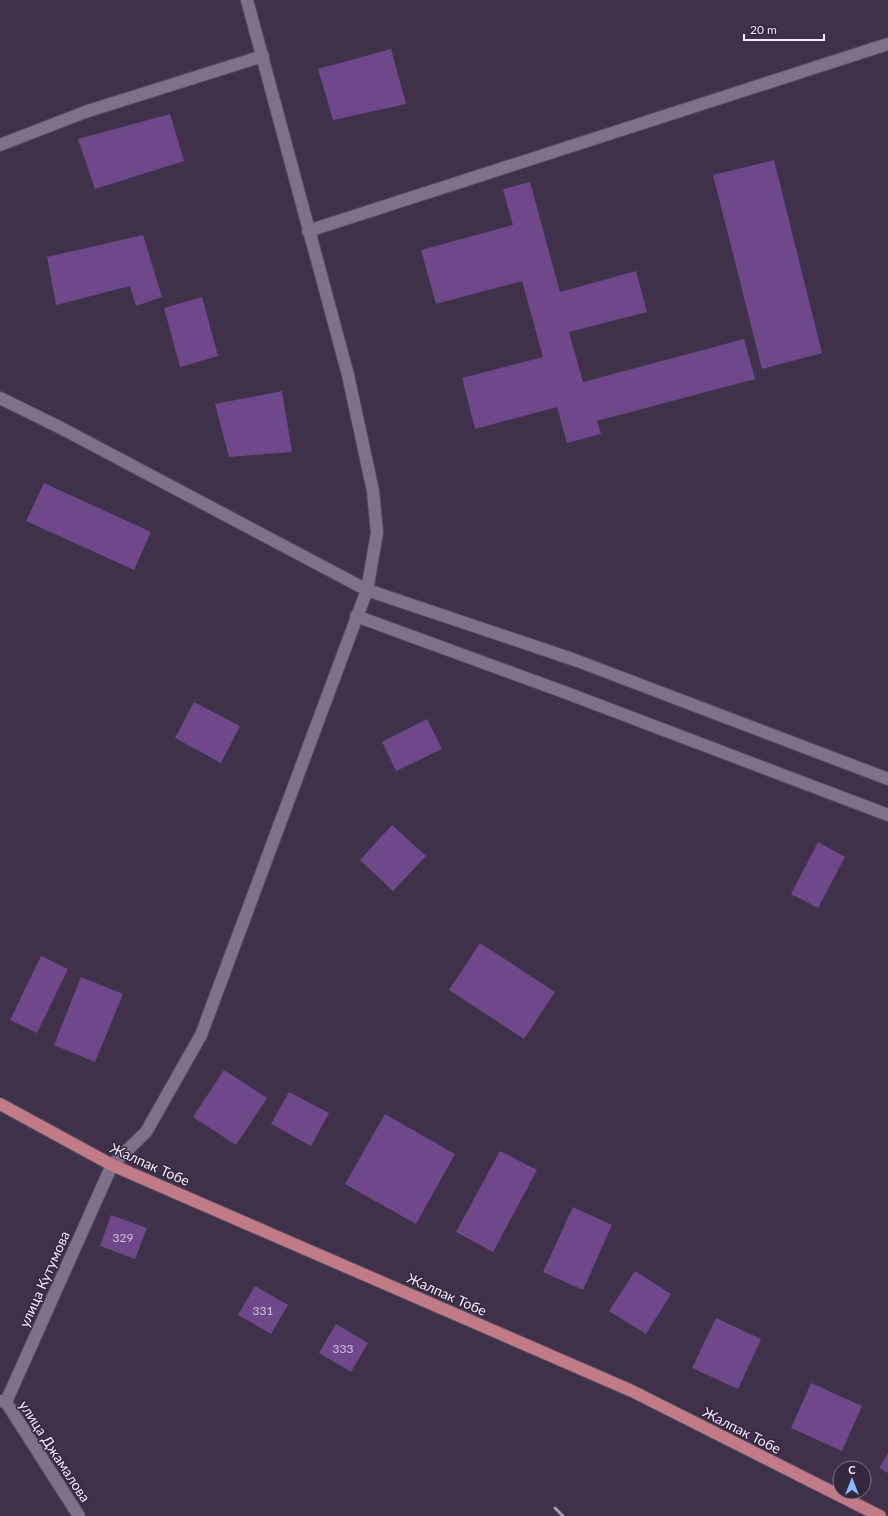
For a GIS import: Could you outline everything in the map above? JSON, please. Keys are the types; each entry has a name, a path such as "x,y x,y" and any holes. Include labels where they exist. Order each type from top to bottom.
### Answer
{"main road":[{"name":"Жалпак Тобе","path":"0,1104 112,1165 632,1391 880,1516"}],"street":[{"path":"112,1165 146,1132 201,1035 356,616 367,590 377,532 373,491 348,375 247,0"},
{"path":"308,231 888,44"},
{"path":"0,145 85,112 262,56"},
{"path":"0,398 68,432 367,590 575,660 888,779"},
{"path":"356,616 564,692 888,815"},
{"name":"улица Кутумова","path":"3,1401 112,1165"},
{"name":"улица Джамалова","path":"3,1401 79,1516"}],"building":[{"path":"391,49 406,104 333,120 318,69"},
{"path":"170,114 184,161 95,189 78,139"},
{"path":"774,160 822,353 762,369 713,175"},
{"path":"530,182 560,292 636,271 647,312 569,332 583,382 744,339 755,379 597,421 601,434 567,443 557,407 475,429 462,378 543,357 522,281 436,304 421,250 513,225 503,189"},
{"path":"143,235 162,297 136,306 130,286 56,305 47,257"},
{"path":"202,297 218,356 180,367 164,308"},
{"path":"282,391 292,452 229,457 215,404"},
{"path":"44,483 151,532 134,570 26,521"},
{"path":"194,702 240,726 221,763 175,738"},
{"path":"427,719 442,749 396,771 382,742"},
{"path":"392,825 426,856 393,891 360,860"},
{"path":"818,842 845,857 818,908 791,894"},
{"path":"480,943 555,992 524,1039 449,990"},
{"path":"41,956 68,969 37,1033 10,1020"},
{"path":"81,977 123,994 95,1062 54,1045"},
{"path":"224,1070 267,1098 236,1145 193,1117"},
{"path":"289,1092 329,1113 311,1146 271,1124"},
{"path":"385,1114 455,1154 416,1224 345,1184"},
{"path":"500,1151 537,1170 493,1252 456,1232"},
{"path":"573,1207 612,1225 583,1290 543,1272"},
{"path":"111,1215 147,1228 135,1259 100,1246"},
{"path":"635,1271 671,1294 646,1334 609,1311"},
{"path":"255,1286 288,1305 271,1334 238,1315"},
{"path":"716,1318 761,1339 738,1389 692,1368"},
{"path":"336,1324 368,1343 351,1372 319,1353"},
{"path":"811,1383 862,1406 842,1451 791,1428"},
{"path":"888,1453 888,1473 879,1468"}],"railway":[{"path":"555,1508 563,1516"}]}
